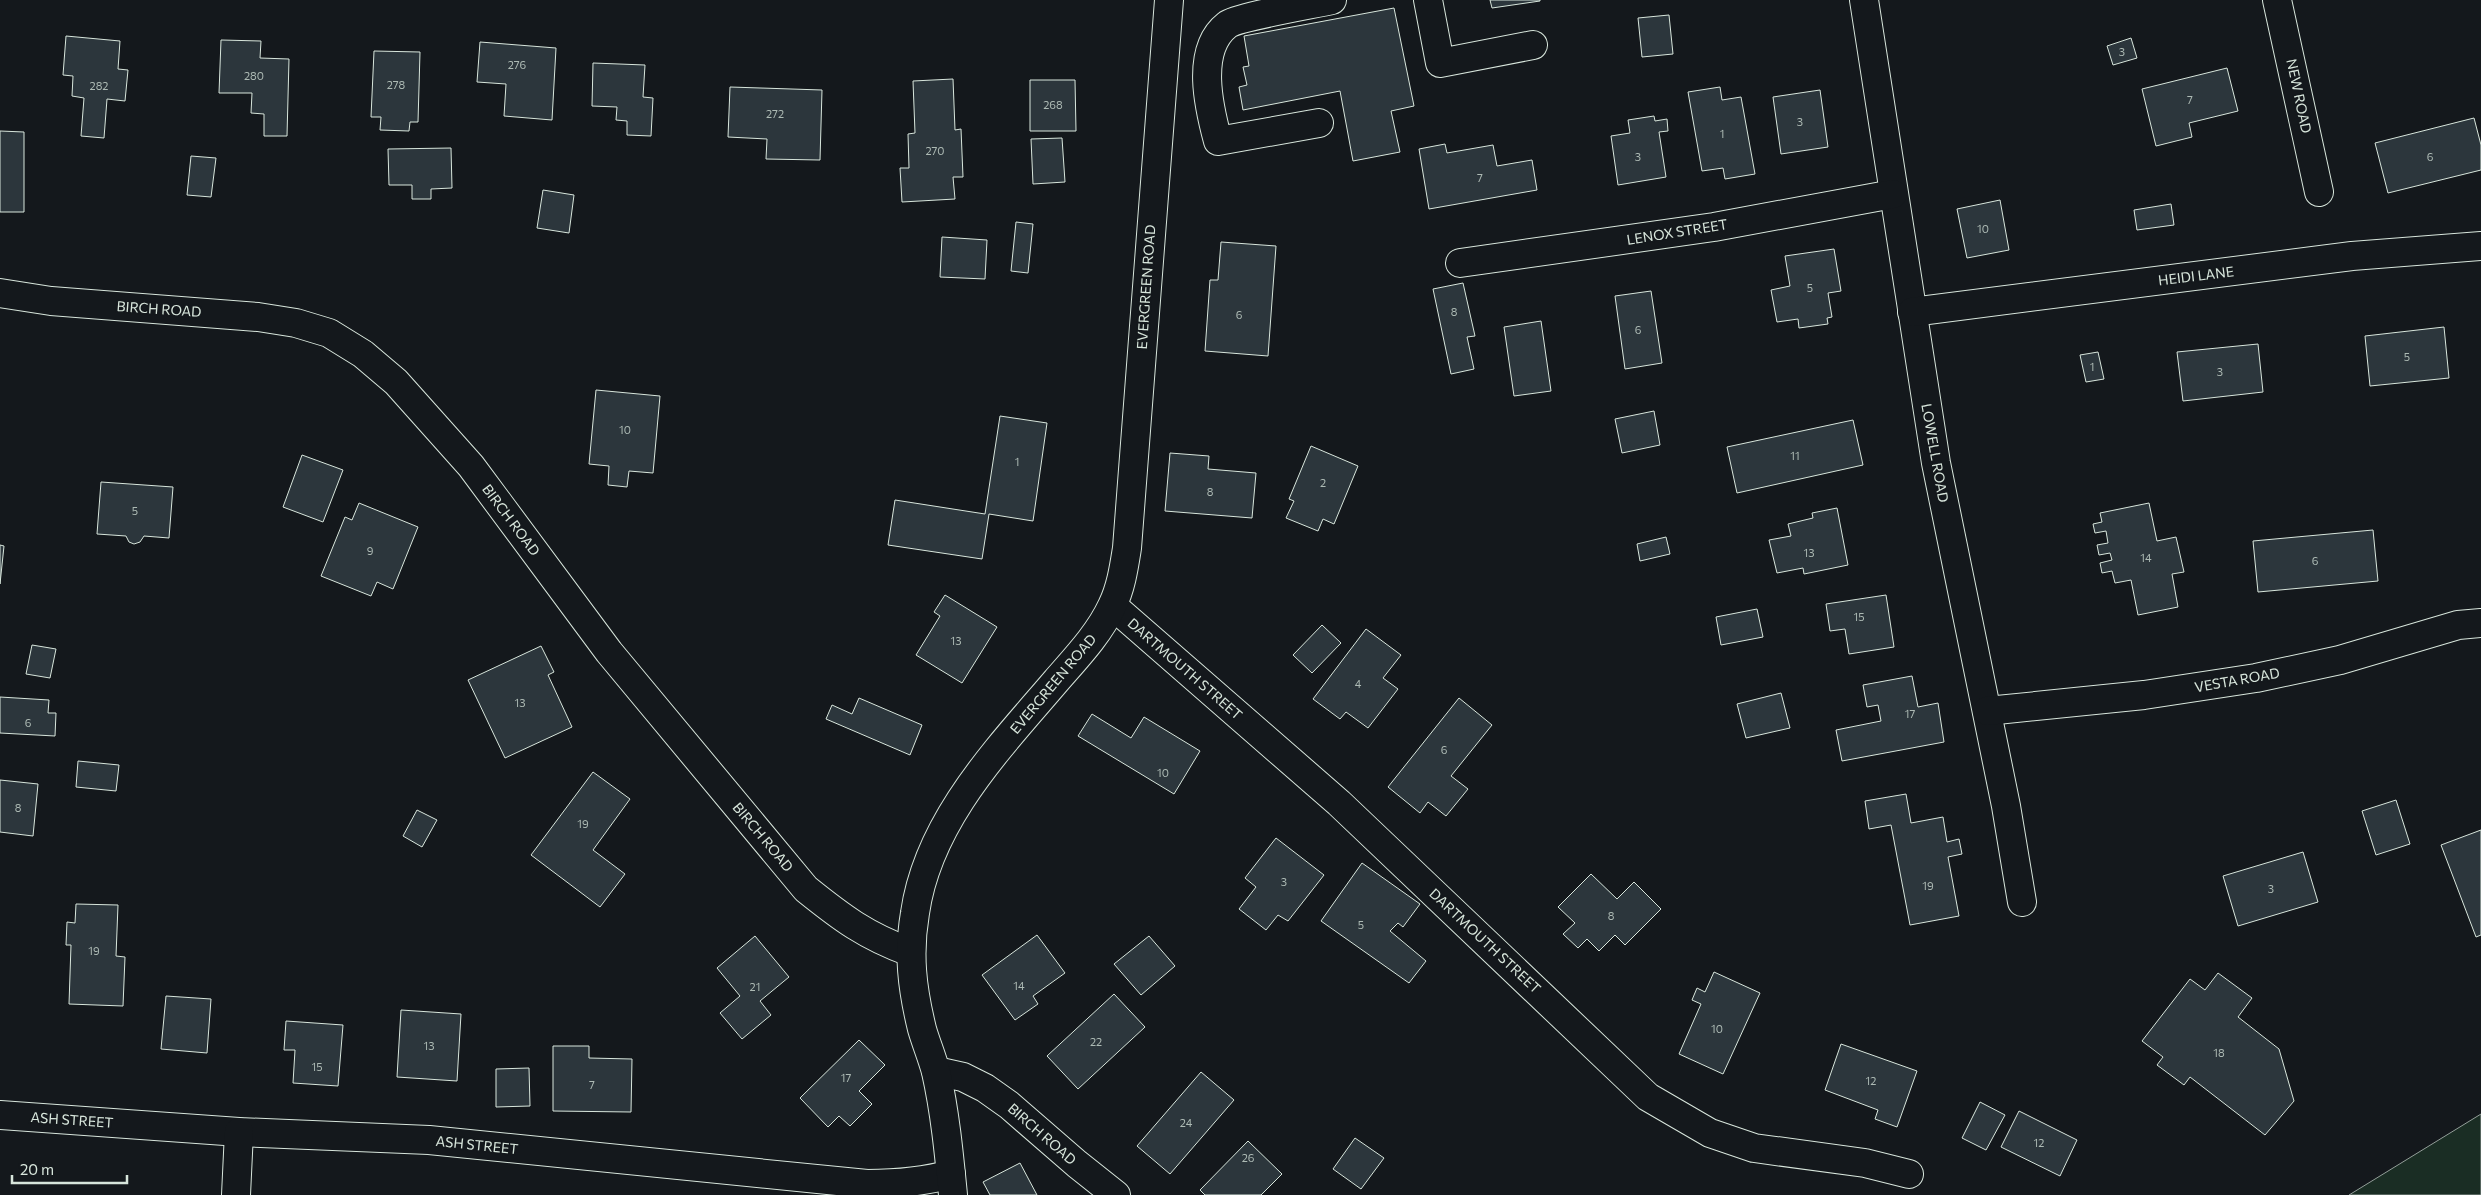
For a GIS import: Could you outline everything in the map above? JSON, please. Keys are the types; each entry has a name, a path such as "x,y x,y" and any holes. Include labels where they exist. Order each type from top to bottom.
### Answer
{"street":[{"name":"EVERGREEN ROAD","path":"952,1185 945,1121 936,1071 920,1020 910,952 915,910 930,860 951,816 979,771 1093,638 1112,606 1122,574 1127,548 1168,0"},
{"path":"1320,123 1218,141 1210,110 1206,78 1214,42 1228,24 1298,3 1332,0"},
{"path":"1428,0 1440,62 1533,45"},
{"name":"LOWELL ROAD","path":"1864,0 1936,463 2015,851 2022,902"},
{"name":"NEW ROAD","path":"2277,0 2319,192"},
{"name":"LENOX STREET","path":"1460,263 1696,230 1893,194"},
{"name":"HEIDI LANE","path":"1912,312 2352,256 2481,246"},
{"name":"BIRCH ROAD","path":"0,293 51,301 258,317 296,323 329,333 363,354 396,382 471,466 609,652 806,889 845,920 872,937 910,952"},
{"name":"DARTMOUTH STREET","path":"1112,606 1339,803 1648,1097 1703,1130 1754,1148 1865,1163 1909,1174"},
{"name":"VESTA ROAD","path":"1987,711 2144,694 2256,678 2340,660 2458,625 2481,623"},
{"name":"BIRCH ROAD","path":"936,1071 963,1078 985,1088 1009,1104 1077,1164 1116,1195"},
{"name":"ASH STREET","path":"0,1115 239,1132 429,1140 867,1184 924,1181 952,1185"},
{"path":"236,1195 239,1132"}],"green space":[{"path":"2481,1114 2481,1195 2349,1195"}],"building":[{"path":"1490,0 1540,0 1540,1 1492,8"},
{"path":"1394,8 1414,106 1391,111 1400,152 1353,161 1340,91 1243,110 1239,87 1247,85 1243,67 1249,66 1244,36"},
{"path":"1669,15 1673,54 1642,57 1638,18"},
{"path":"66,36 120,41 118,69 128,70 125,101 107,99 104,138 81,136 84,98 72,96 73,76 63,75"},
{"path":"2131,38 2137,58 2113,65 2107,46"},
{"path":"221,40 261,41 260,58 289,59 287,136 264,136 264,114 251,113 252,93 219,93"},
{"path":"480,42 556,48 552,120 504,116 506,84 477,82"},
{"path":"374,51 420,52 418,122 410,122 409,131 380,130 381,117 371,117"},
{"path":"593,63 645,65 643,97 653,98 651,136 627,135 627,121 616,120 617,107 592,106"},
{"path":"2227,68 2238,111 2189,123 2192,137 2156,146 2142,89"},
{"path":"953,79 955,130 961,129 963,177 953,177 955,199 902,202 900,168 909,168 908,134 915,133 913,81"},
{"path":"1030,80 1075,80 1076,131 1030,131"},
{"path":"730,87 822,90 820,160 766,159 767,139 728,137"},
{"path":"1720,87 1722,100 1741,97 1755,174 1725,179 1723,168 1702,171 1688,92"},
{"path":"1820,90 1828,147 1781,154 1773,97"},
{"path":"1654,116 1655,121 1667,119 1668,131 1659,132 1666,177 1618,185 1611,136 1630,133 1628,120"},
{"path":"2474,118 2481,145 2481,170 2388,193 2375,143"},
{"path":"0,131 24,132 24,212 0,212"},
{"path":"1062,138 1065,182 1033,184 1031,139"},
{"path":"1445,144 1447,153 1493,145 1497,166 1532,160 1537,190 1429,209 1419,149"},
{"path":"451,148 452,188 431,189 431,199 412,199 412,185 389,185 388,149"},
{"path":"191,156 216,158 211,197 187,195"},
{"path":"543,190 574,195 569,233 537,228"},
{"path":"2000,200 2009,250 1967,258 1957,209"},
{"path":"2171,204 2174,225 2137,230 2134,210"},
{"path":"1016,222 1033,224 1028,273 1011,271"},
{"path":"942,237 987,240 985,279 940,277"},
{"path":"1221,242 1276,246 1268,356 1205,351 1210,280 1218,280"},
{"path":"1834,249 1841,291 1828,293 1832,317 1827,318 1828,324 1799,328 1798,319 1777,322 1771,290 1790,286 1785,256"},
{"path":"1463,283 1475,336 1467,337 1474,369 1451,374 1433,289"},
{"path":"1651,291 1662,363 1625,369 1615,296"},
{"path":"1541,321 1551,391 1514,396 1504,327"},
{"path":"2444,327 2449,378 2370,386 2365,336"},
{"path":"2258,344 2263,392 2183,401 2177,352"},
{"path":"2098,352 2104,379 2086,382 2080,355"},
{"path":"596,390 660,396 653,473 629,471 627,487 608,485 609,466 589,464"},
{"path":"1654,411 1660,445 1622,453 1615,419"},
{"path":"1000,416 1047,423 1033,521 989,514 982,559 888,545 895,500 985,514"},
{"path":"1853,420 1863,465 1737,493 1727,447"},
{"path":"1311,446 1358,466 1334,524 1323,519 1318,531 1286,518 1294,501 1289,499"},
{"path":"1170,453 1209,456 1208,469 1256,473 1252,518 1165,511"},
{"path":"302,455 343,470 323,522 283,507"},
{"path":"101,482 173,487 169,538 144,536 140,542 134,544 129,542 126,536 97,534"},
{"path":"359,503 418,527 393,589 377,582 371,596 321,576 345,517 352,520"},
{"path":"2149,503 2157,541 2176,537 2184,572 2172,574 2178,607 2138,615 2131,580 2115,583 2112,571 2102,573 2100,563 2112,560 2110,553 2099,555 2097,545 2108,543 2106,531 2095,533 2093,524 2102,522 2100,513"},
{"path":"1837,508 1848,565 1804,574 1803,568 1777,573 1769,540 1791,536 1788,524 1813,518 1812,513"},
{"path":"2373,530 2378,581 2258,592 2253,541"},
{"path":"1666,537 1670,554 1640,561 1637,544"},
{"path":"0,545 4,546 0,584"},
{"path":"945,595 997,627 962,683 916,655 940,616 934,612"},
{"path":"1886,595 1894,647 1849,654 1845,629 1830,631 1826,604"},
{"path":"1757,609 1763,637 1721,645 1716,617"},
{"path":"1322,625 1341,643 1312,673 1293,655"},
{"path":"1366,629 1401,655 1383,678 1398,689 1368,728 1346,712 1340,719 1313,699"},
{"path":"32,645 56,649 50,678 26,674"},
{"path":"541,646 554,672 548,675 572,727 505,758 468,680"},
{"path":"1912,676 1918,707 1938,703 1944,742 1842,761 1836,730 1881,721 1878,705 1867,707 1863,685"},
{"path":"1781,693 1790,728 1746,738 1737,704"},
{"path":"0,697 49,700 48,713 56,713 55,736 0,733"},
{"path":"859,698 922,725 910,755 826,719 832,705 852,714"},
{"path":"1459,698 1492,725 1451,776 1468,789 1446,816 1428,802 1420,813 1388,787"},
{"path":"1092,714 1131,738 1144,717 1200,751 1174,794 1078,736"},
{"path":"78,761 119,765 116,791 76,787"},
{"path":"593,772 630,799 593,850 625,874 600,907 531,855"},
{"path":"0,780 38,784 33,836 0,832"},
{"path":"1906,794 1911,823 1943,817 1947,842 1959,839 1962,854 1948,857 1959,916 1910,925 1891,825 1869,829 1865,801"},
{"path":"2396,800 2410,844 2376,855 2362,811"},
{"path":"417,810 437,820 422,847 403,836"},
{"path":"2481,830 2481,935 2476,937 2441,845"},
{"path":"1276,838 1324,875 1288,921 1278,915 1266,930 1239,909 1256,887 1245,878"},
{"path":"2303,852 2318,902 2238,926 2223,876"},
{"path":"1362,863 1420,904 1403,927 1398,923 1390,931 1426,961 1409,983 1321,921"},
{"path":"1591,874 1617,899 1634,882 1661,909 1625,945 1615,935 1599,951 1587,939 1578,948 1563,934 1575,923 1558,907"},
{"path":"76,904 118,905 116,956 125,957 123,1006 69,1004 71,945 66,945 67,922 75,923"},
{"path":"1037,935 1065,973 1033,996 1038,1004 1015,1020 982,975"},
{"path":"755,936 789,977 760,1001 771,1015 742,1039 720,1013 740,996 717,968"},
{"path":"1149,936 1175,966 1141,995 1114,964"},
{"path":"1714,972 1760,993 1723,1074 1679,1054 1701,1004 1692,1000 1697,988 1705,992"},
{"path":"2218,973 2252,998 2238,1017 2279,1049 2294,1101 2265,1135 2190,1077 2184,1085 2157,1065 2163,1057 2142,1041 2190,979 2205,990"},
{"path":"1114,994 1145,1027 1078,1089 1047,1056"},
{"path":"166,996 211,999 207,1053 161,1049"},
{"path":"401,1010 461,1014 457,1081 397,1077"},
{"path":"286,1021 343,1025 338,1086 293,1083 295,1050 284,1050"},
{"path":"859,1040 885,1065 859,1091 872,1104 850,1126 839,1116 828,1127 800,1098"},
{"path":"1841,1044 1917,1071 1897,1127 1875,1119 1878,1110 1825,1090"},
{"path":"553,1046 589,1046 589,1058 632,1059 631,1112 553,1111"},
{"path":"529,1068 530,1106 496,1107 496,1069"},
{"path":"1201,1072 1234,1100 1170,1174 1137,1146"},
{"path":"1980,1102 2005,1115 1986,1150 1962,1138"},
{"path":"2019,1111 2077,1140 2060,1176 2001,1147"},
{"path":"1355,1138 1384,1158 1361,1189 1333,1169"},
{"path":"1248,1141 1282,1174 1261,1195 1205,1195 1200,1190"},
{"path":"1020,1163 1037,1195 990,1195 983,1182"}]}
